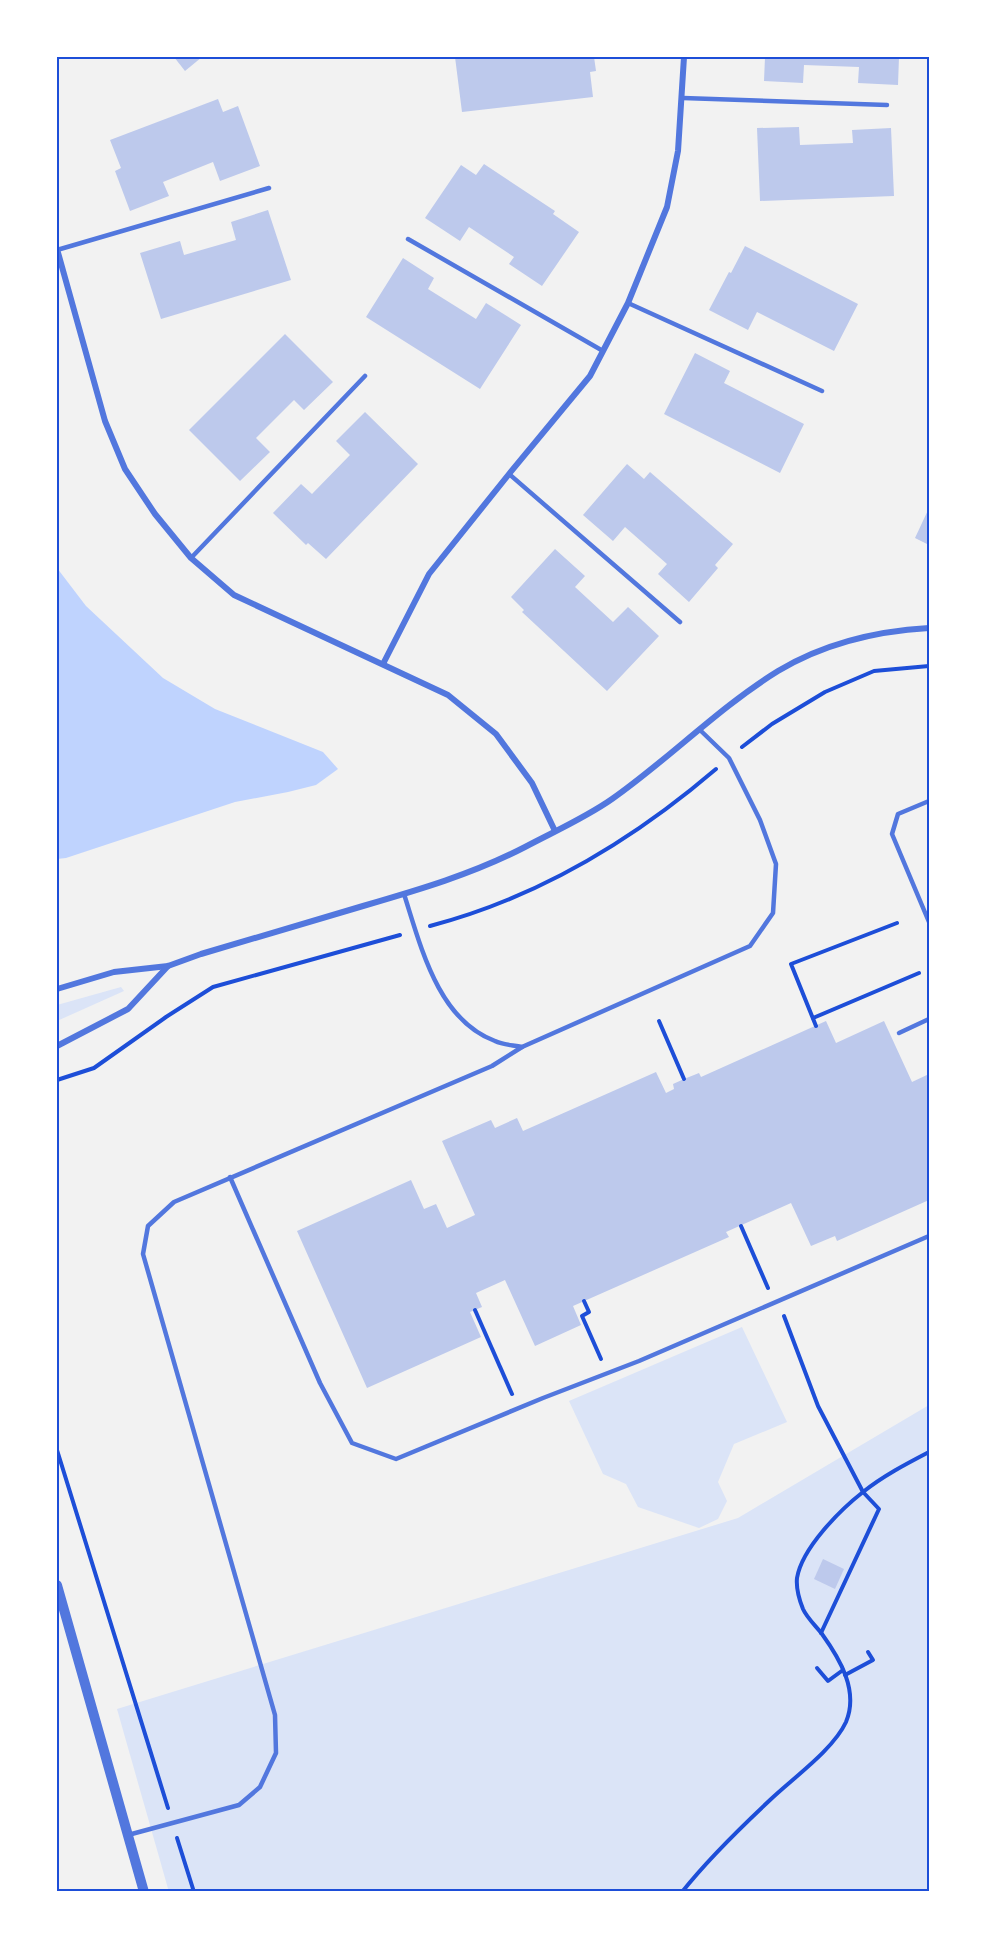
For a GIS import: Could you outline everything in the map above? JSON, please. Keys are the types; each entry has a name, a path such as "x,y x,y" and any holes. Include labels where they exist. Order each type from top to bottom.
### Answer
{"street":[{"path":"383,664 429,574 590,376 628,303 667,207 678,151 684,57"},
{"path":"57,249 105,421 126,469 155,514 191,558 234,595 448,695 496,734 532,783 555,831"},
{"path":"57,989 114,972 168,966 201,954 404,894 495,862 611,800 779,670 809,655 847,641 899,630 929,628"},
{"path":"57,1046 128,1009 168,966"},
{"path":"57,1585 144,1892"}],"lane":[{"path":"683,98 887,105"},
{"path":"57,249 269,188"},
{"path":"408,239 603,351"},
{"path":"628,303 822,391"},
{"path":"191,558 365,376"},
{"path":"509,474 680,622"},
{"path":"128,1835 238,1805 260,1787 276,1752 275,1715 143,1254 148,1226 174,1202 492,1066 522,1047 750,946 772,914 776,864 760,820 729,758 700,730"},
{"path":"929,801 898,814 892,834 929,922"},
{"path":"404,894 439,989 453,1011 472,1030 496,1042 522,1047"},
{"path":"899,1032 929,1019"},
{"path":"230,1177 320,1383 352,1443 396,1459 607,1373 929,1236"}],"path":[{"path":"750,741 772,724 825,692 864,675 874,671 929,666"},
{"path":"448,922 487,909 542,886 609,848 698,784"},
{"path":"816,1026 791,964 897,923"},
{"path":"57,1080 94,1068 213,987 375,942"},
{"path":"813,1018 919,973"},
{"path":"659,1021 684,1079"},
{"path":"741,1226 776,1302 818,1406 862,1492 879,1509 821,1633"},
{"path":"584,1301 589,1312 582,1316 607,1373"},
{"path":"475,1310 518,1408"},
{"path":"57,1450 164,1797"},
{"path":"682,1892 714,1854 834,1741 845,1724 850,1711 850,1693 844,1672 833,1650 804,1611 798,1593 797,1578 803,1560 815,1541 862,1492 895,1470 929,1452"},
{"path":"817,1668 828,1681 873,1660 867,1652"},
{"path":"182,1853 194,1892"}],"shaded area":[{"path":"121,987 124,991 57,1021 57,1005"},
{"path":"742,1327 787,1422 734,1444 718,1482 727,1501 718,1519 699,1528 638,1507 626,1484 603,1474 569,1401"},
{"path":"929,1405 929,1892 169,1892 117,1709 738,1518"}],"water":[{"path":"57,568 86,606 163,678 215,709 323,752 338,769 316,785 235,802 57,859"}],"building":[{"path":"174,57 202,57 185,71"},
{"path":"455,57 594,57 596,71 590,72 593,97 462,112"},
{"path":"765,57 899,57 898,85 858,83 859,67 804,65 803,83 764,81"},
{"path":"218,99 223,112 238,106 260,166 220,181 213,162 163,182 169,196 130,211 115,171 121,168 110,140"},
{"path":"799,127 800,145 853,143 852,130 891,128 894,196 760,201 757,128"},
{"path":"484,164 555,211 553,214 579,232 542,286 509,264 514,257 469,227 460,241 425,218 461,165 476,175"},
{"path":"268,210 291,280 161,319 140,253 180,241 184,255 236,240 231,222"},
{"path":"745,246 858,304 834,351 757,312 748,330 709,310"},
{"path":"403,258 434,278 428,289 476,319 486,303 521,325 480,389 366,317"},
{"path":"285,334 333,382 304,410 294,400 256,438 270,452 240,481 189,430"},
{"path":"695,353 730,371 724,383 804,424 780,473 664,414"},
{"path":"365,412 418,464 326,559 308,543 306,545 273,513 301,484 312,494 350,455 336,441"},
{"path":"627,464 644,479 650,472 733,544 715,565 718,568 689,602 658,574 667,564 625,527 613,541 583,515"},
{"path":"929,508 929,545 915,538"},
{"path":"555,549 585,576 575,587 613,622 628,607 659,636 607,691 522,612 524,610 511,597"},
{"path":"826,1021 836,1043 884,1021 912,1082 929,1074 929,1200 837,1241 835,1236 811,1246 791,1203 726,1232 729,1237 573,1306 581,1325 535,1346 505,1280 476,1293 482,1307 470,1312 481,1337 367,1388 297,1231 411,1180 424,1209 436,1204 447,1228 475,1215 442,1141 491,1120 495,1128 517,1118 523,1131 656,1072 666,1093 674,1089 673,1084 684,1079 699,1073 701,1077"},
{"path":"823,1559 844,1569 835,1589 814,1579"}]}
